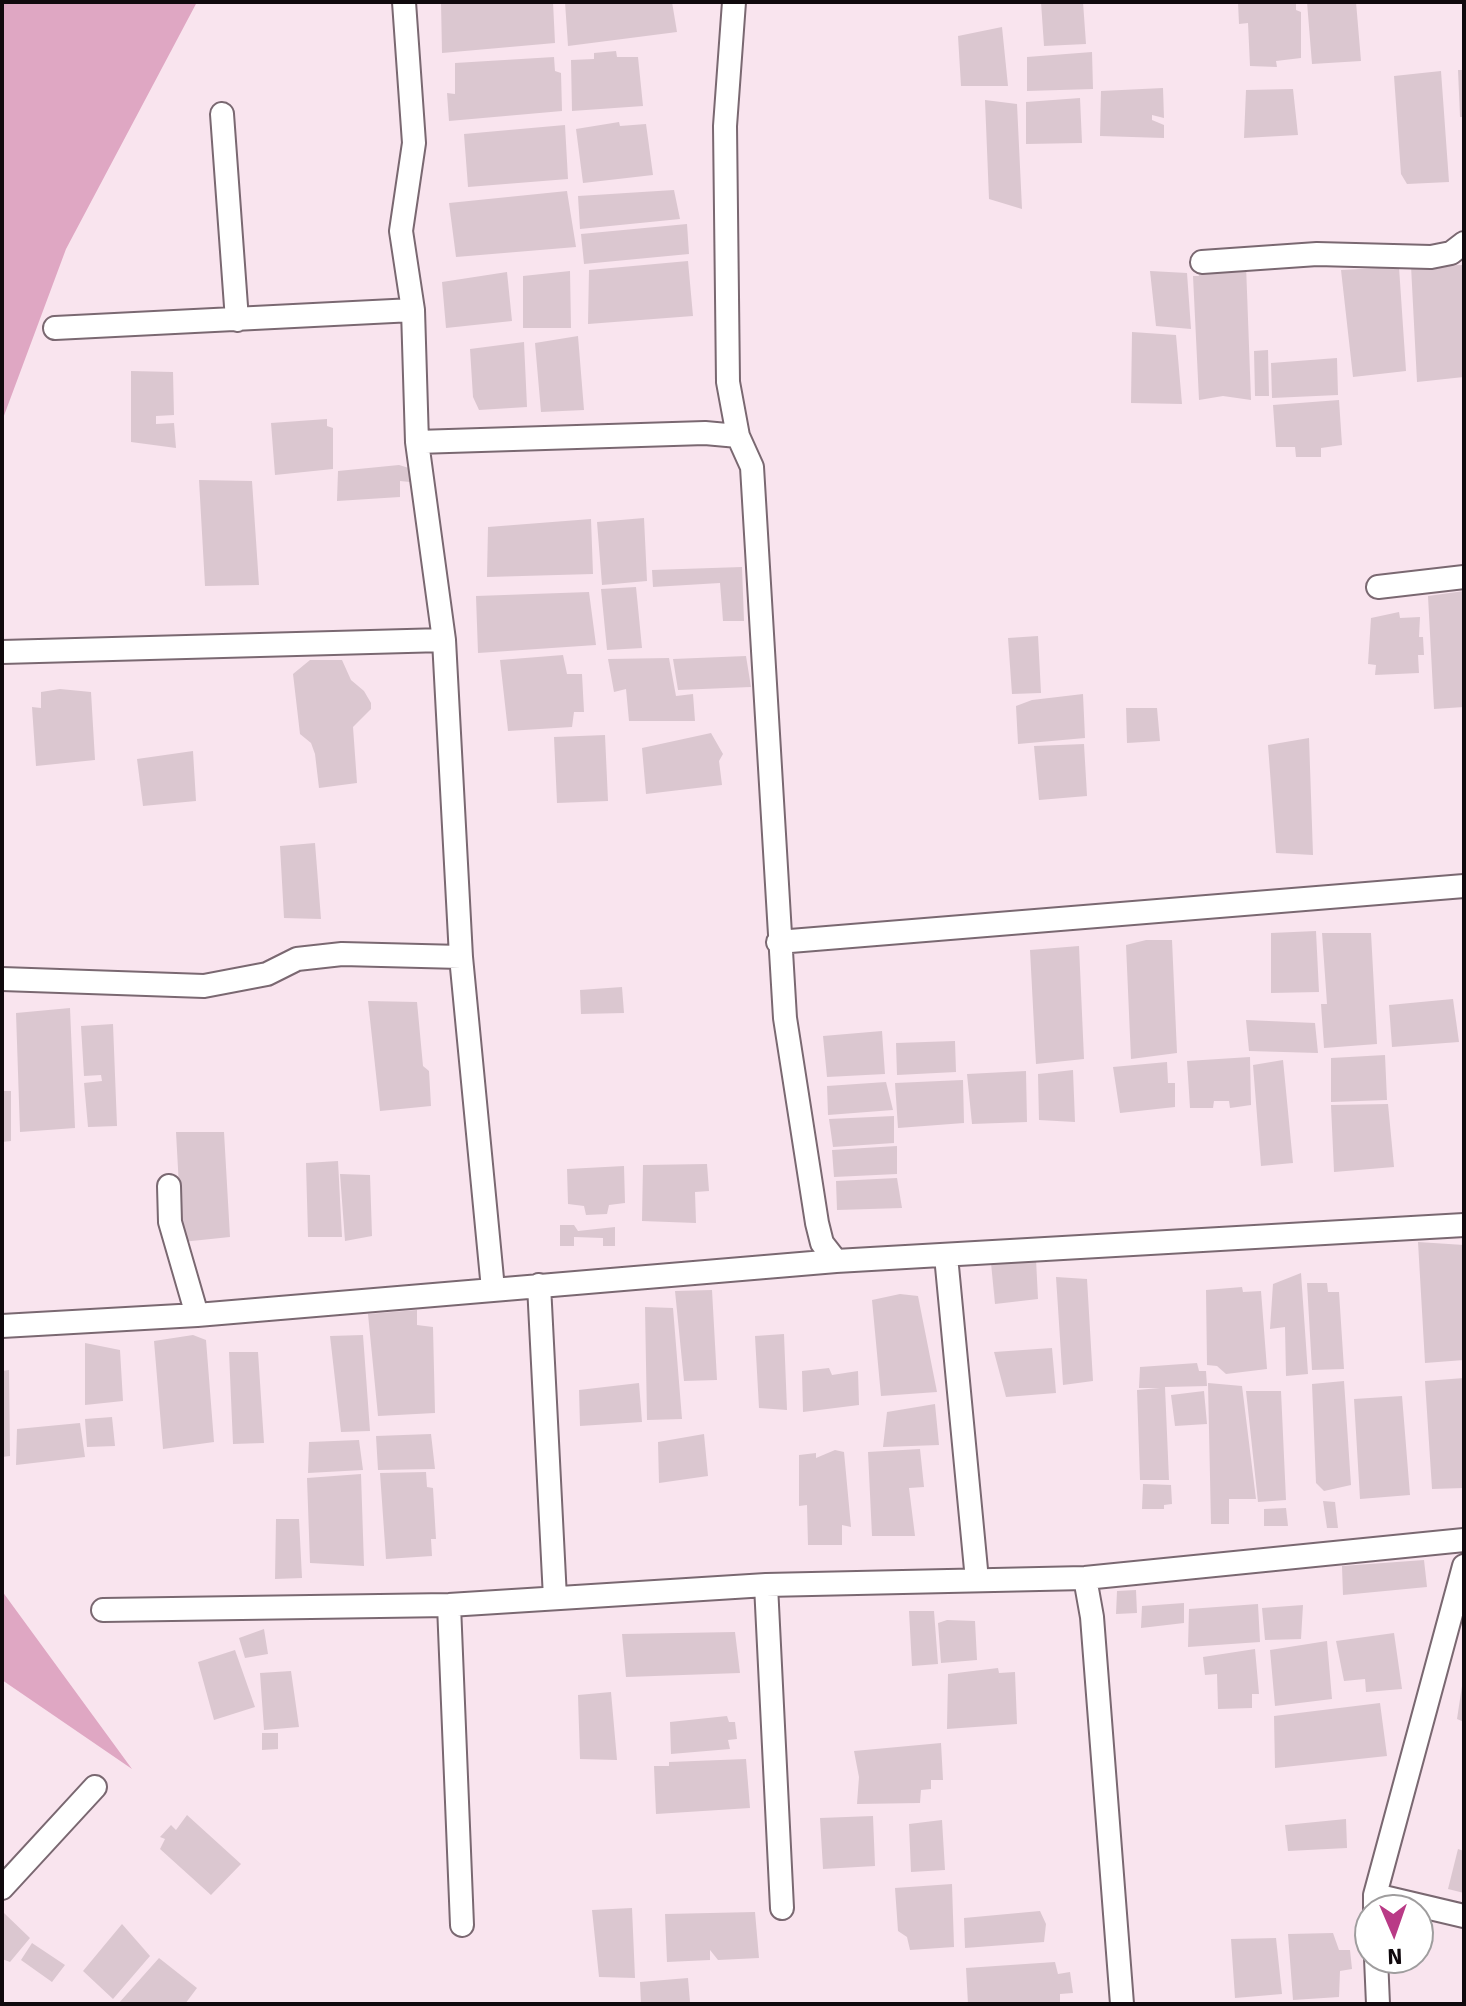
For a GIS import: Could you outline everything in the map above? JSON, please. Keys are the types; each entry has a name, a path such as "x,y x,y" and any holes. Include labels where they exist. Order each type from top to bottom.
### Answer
{"street":[{"path":"404,2 414,143 401,231 413,310 417,442 444,640 461,957 493,1289"},
{"path":"734,2 725,126 728,382 738,436 752,467 778,942 785,1018 817,1223 822,1243 836,1261"},
{"path":"222,114 237,320"},
{"path":"1202,262 1317,254 1431,257 1451,253 1464,243"},
{"path":"55,328 413,310"},
{"path":"417,442 705,433 738,436"},
{"path":"1378,587 1464,577"},
{"path":"2,652 444,640"},
{"path":"778,942 1464,886"},
{"path":"2,979 204,986 267,974 297,959 342,954 461,957"},
{"path":"169,1186 170,1222 197,1315"},
{"path":"2,1326 197,1315 836,1261 1464,1225"},
{"path":"946,1256 977,1580"},
{"path":"539,1285 555,1598"},
{"path":"103,1610 449,1605 766,1585 1085,1578 1464,1540"},
{"path":"1377,1894 1464,1566"},
{"path":"1085,1578 1093,1632 1122,2004"},
{"path":"766,1585 782,1908"},
{"path":"449,1605 462,1925"},
{"path":"2,1888 95,1787"},
{"path":"1434,1911 1464,1916"},
{"path":"1377,1974 1378,2004"}],"shaded area":[{"path":"2,2 197,2 66,249 2,421"},
{"path":"2,1591 132,1769 2,1680"}],"building":[{"path":"441,2 553,2 555,43 442,53"},
{"path":"565,2 672,2 677,32 568,46"},
{"path":"1041,2 1083,2 1086,44 1044,46"},
{"path":"1238,2 1296,2 1296,10 1301,12 1301,58 1276,61 1277,67 1250,66 1248,23 1239,24"},
{"path":"1307,2 1356,2 1361,61 1312,64"},
{"path":"1002,27 1008,86 961,86 958,36"},
{"path":"616,51 617,57 638,57 643,106 572,111 571,60 594,59 594,53"},
{"path":"1092,52 1093,89 1027,91 1027,57"},
{"path":"554,57 555,71 561,73 562,111 449,121 447,93 455,94 455,63"},
{"path":"1458,70 1464,70 1464,117 1460,117"},
{"path":"1441,71 1449,182 1407,184 1401,174 1394,76"},
{"path":"1163,88 1164,118 1152,115 1152,120 1164,125 1164,138 1100,136 1101,91"},
{"path":"1293,89 1298,135 1244,138 1246,90"},
{"path":"1080,98 1082,143 1026,144 1026,102"},
{"path":"985,100 1017,104 1022,209 989,199"},
{"path":"619,122 620,126 646,124 653,175 583,183 576,129"},
{"path":"565,125 568,179 468,187 464,134"},
{"path":"674,190 680,219 580,229 578,196"},
{"path":"567,191 576,247 456,257 449,203"},
{"path":"687,224 689,254 584,264 581,234"},
{"path":"688,261 693,316 588,324 589,270"},
{"path":"1246,265 1251,400 1223,396 1199,400 1193,276 1199,276 1197,268"},
{"path":"1464,265 1464,377 1417,382 1411,266"},
{"path":"1399,267 1406,371 1353,377 1341,270"},
{"path":"570,271 571,328 523,328 523,276"},
{"path":"1150,271 1187,273 1191,329 1156,326"},
{"path":"507,272 512,321 446,328 442,282"},
{"path":"1132,332 1176,335 1182,404 1131,403"},
{"path":"578,336 584,410 541,412 535,343"},
{"path":"524,342 527,407 479,410 473,397 470,349"},
{"path":"1268,350 1269,396 1255,396 1254,351"},
{"path":"1337,358 1338,395 1272,398 1271,363"},
{"path":"131,371 173,372 174,415 156,416 156,424 174,423 176,448 131,442"},
{"path":"1339,400 1342,445 1321,448 1321,457 1296,457 1295,447 1276,447 1273,405"},
{"path":"327,419 327,426 333,428 333,469 275,475 271,423"},
{"path":"399,465 409,468 410,482 400,481 400,497 337,501 338,471"},
{"path":"199,480 252,481 259,585 205,586"},
{"path":"644,518 647,581 602,585 597,522"},
{"path":"591,519 593,574 487,577 488,527"},
{"path":"742,567 744,621 723,621 720,583 653,587 652,570"},
{"path":"636,587 642,648 607,650 601,589"},
{"path":"1464,591 1464,707 1434,709 1428,596"},
{"path":"589,592 596,645 478,653 476,596"},
{"path":"1399,612 1400,618 1420,617 1419,637 1423,637 1424,655 1418,655 1419,673 1375,675 1376,665 1368,664 1371,618"},
{"path":"1038,636 1041,693 1012,694 1008,638"},
{"path":"563,655 567,674 582,674 584,712 574,712 572,727 508,731 500,660"},
{"path":"746,656 751,687 678,690 673,659"},
{"path":"669,658 676,696 693,694 695,721 629,721 626,689 614,692 608,659"},
{"path":"310,660 342,660 351,680 364,691 371,703 371,709 353,727 357,783 319,788 315,754 311,743 300,734 293,674"},
{"path":"60,689 91,692 95,760 36,766 32,707 41,708 41,692"},
{"path":"1083,694 1085,738 1018,744 1016,706 1032,700"},
{"path":"1126,708 1157,708 1160,741 1127,743"},
{"path":"711,733 723,754 719,761 722,785 646,794 642,748"},
{"path":"605,735 608,801 557,803 554,737"},
{"path":"1309,738 1313,855 1276,853 1268,745"},
{"path":"1084,744 1087,796 1039,800 1034,746"},
{"path":"193,751 196,801 143,806 137,759"},
{"path":"315,843 321,919 284,918 280,846"},
{"path":"1316,931 1319,992 1271,993 1271,933"},
{"path":"1322,933 1371,933 1377,1044 1324,1048 1321,1004 1327,1004"},
{"path":"1146,940 1172,940 1177,1053 1131,1059 1126,945"},
{"path":"1079,946 1084,1059 1036,1064 1030,950"},
{"path":"622,987 624,1013 581,1014 580,990"},
{"path":"1453,999 1459,1042 1392,1047 1389,1005"},
{"path":"368,1001 417,1002 423,1066 429,1071 431,1106 380,1111"},
{"path":"70,1008 75,1128 20,1132 16,1013"},
{"path":"1246,1020 1315,1023 1318,1053 1249,1051"},
{"path":"113,1024 117,1126 88,1127 84,1083 102,1081 101,1075 84,1076 81,1026"},
{"path":"882,1031 885,1074 827,1077 823,1036"},
{"path":"955,1041 956,1072 897,1075 896,1043"},
{"path":"1385,1055 1387,1100 1331,1102 1331,1058"},
{"path":"1250,1057 1251,1105 1230,1108 1229,1101 1214,1101 1213,1108 1190,1108 1187,1061"},
{"path":"1283,1060 1293,1163 1261,1166 1253,1065"},
{"path":"1167,1062 1168,1083 1175,1083 1175,1107 1120,1113 1113,1067"},
{"path":"1073,1070 1075,1122 1039,1120 1038,1074"},
{"path":"1026,1071 1027,1122 972,1124 967,1074"},
{"path":"963,1080 964,1123 898,1128 895,1083"},
{"path":"886,1082 893,1110 828,1115 827,1086"},
{"path":"2,1091 11,1091 11,1141 2,1142"},
{"path":"1388,1104 1394,1167 1334,1172 1331,1105"},
{"path":"894,1116 894,1143 833,1147 829,1119"},
{"path":"176,1132 224,1132 230,1237 182,1242"},
{"path":"897,1146 897,1174 834,1177 832,1150"},
{"path":"338,1161 342,1237 308,1237 306,1163"},
{"path":"707,1164 709,1191 695,1192 696,1223 642,1221 643,1165"},
{"path":"624,1166 625,1203 609,1205 607,1214 586,1215 584,1206 568,1204 567,1169"},
{"path":"340,1174 370,1175 372,1236 345,1241"},
{"path":"897,1178 902,1208 837,1210 836,1181"},
{"path":"560,1225 574,1225 578,1231 615,1227 615,1246 603,1246 603,1238 574,1237 574,1246 560,1246"},
{"path":"1418,1242 1464,1245 1464,1360 1425,1363"},
{"path":"1036,1259 1038,1299 995,1304 991,1263"},
{"path":"1301,1273 1308,1374 1286,1376 1285,1327 1270,1329 1273,1284"},
{"path":"1056,1277 1087,1279 1093,1381 1063,1385"},
{"path":"1307,1283 1327,1283 1328,1292 1339,1292 1344,1369 1312,1370"},
{"path":"1242,1287 1243,1292 1261,1291 1267,1369 1226,1374 1217,1366 1207,1365 1206,1290"},
{"path":"712,1290 717,1380 684,1381 675,1291"},
{"path":"900,1294 918,1296 937,1392 881,1396 872,1300"},
{"path":"645,1307 673,1308 682,1419 647,1420"},
{"path":"417,1310 417,1325 433,1327 435,1413 378,1416 368,1314"},
{"path":"784,1334 787,1410 759,1408 755,1336"},
{"path":"193,1335 206,1340 214,1442 163,1449 154,1341"},
{"path":"363,1335 370,1431 341,1432 330,1336"},
{"path":"85,1343 120,1350 123,1401 85,1405"},
{"path":"1052,1348 1056,1393 1006,1397 994,1352"},
{"path":"229,1352 258,1352 264,1443 233,1444"},
{"path":"1197,1363 1199,1371 1206,1371 1207,1386 1165,1387 1169,1480 1140,1480 1137,1390 1160,1388 1139,1388 1140,1367"},
{"path":"829,1368 832,1375 858,1371 859,1405 803,1412 802,1371"},
{"path":"9,1370 10,1456 2,1457 2,1371"},
{"path":"1464,1378 1464,1488 1432,1489 1425,1381"},
{"path":"1344,1381 1351,1485 1324,1491 1316,1483 1312,1384"},
{"path":"639,1383 642,1422 580,1426 579,1390"},
{"path":"1208,1383 1242,1386 1256,1499 1229,1499 1229,1524 1211,1524"},
{"path":"1204,1391 1207,1424 1175,1426 1171,1395"},
{"path":"1246,1391 1281,1391 1286,1500 1258,1502"},
{"path":"1402,1396 1410,1495 1360,1499 1354,1399"},
{"path":"935,1404 939,1445 883,1447 887,1412"},
{"path":"112,1417 115,1446 87,1447 85,1419"},
{"path":"80,1423 85,1457 16,1465 17,1429"},
{"path":"431,1434 435,1469 378,1470 376,1436"},
{"path":"704,1434 708,1476 659,1483 658,1442"},
{"path":"359,1440 363,1470 308,1473 309,1442"},
{"path":"920,1449 924,1487 909,1488 915,1536 872,1536 868,1452"},
{"path":"835,1450 844,1452 851,1527 842,1525 842,1545 808,1545 807,1505 799,1506 799,1455 816,1453 816,1458"},
{"path":"426,1472 427,1487 433,1488 436,1539 431,1539 432,1556 386,1559 380,1473"},
{"path":"361,1474 364,1566 310,1563 307,1478"},
{"path":"1143,1484 1171,1485 1172,1504 1164,1505 1164,1509 1142,1509"},
{"path":"1323,1501 1335,1502 1338,1528 1327,1528"},
{"path":"1286,1508 1288,1526 1264,1526 1264,1509"},
{"path":"276,1519 299,1519 302,1578 275,1579"},
{"path":"1424,1560 1427,1587 1343,1595 1342,1566"},
{"path":"1136,1590 1137,1613 1116,1614 1117,1591"},
{"path":"1184,1603 1184,1623 1141,1628 1142,1606"},
{"path":"1258,1604 1260,1642 1188,1647 1189,1609"},
{"path":"1303,1605 1301,1639 1265,1640 1262,1608"},
{"path":"909,1611 934,1611 938,1664 912,1666"},
{"path":"947,1620 975,1621 977,1660 941,1663 938,1623"},
{"path":"264,1629 268,1654 245,1658 239,1638"},
{"path":"735,1632 740,1673 626,1677 622,1634"},
{"path":"1394,1633 1402,1689 1366,1692 1365,1679 1344,1681 1336,1641"},
{"path":"1327,1641 1332,1699 1275,1706 1270,1650"},
{"path":"1255,1649 1259,1694 1252,1694 1252,1708 1218,1709 1217,1674 1205,1675 1203,1657"},
{"path":"235,1650 255,1707 214,1720 198,1662"},
{"path":"998,1668 999,1673 1015,1672 1017,1724 947,1729 948,1674"},
{"path":"291,1671 299,1727 264,1730 260,1673"},
{"path":"1464,1686 1464,1722 1457,1719"},
{"path":"611,1692 617,1760 580,1759 578,1695"},
{"path":"1380,1703 1387,1756 1275,1768 1274,1716"},
{"path":"727,1716 729,1722 735,1722 737,1739 728,1740 730,1749 671,1754 670,1722"},
{"path":"262,1733 278,1733 278,1749 262,1750"},
{"path":"941,1743 943,1780 931,1780 931,1789 921,1790 920,1803 857,1804 859,1777 854,1751"},
{"path":"746,1759 750,1808 656,1814 654,1766 669,1766 669,1762"},
{"path":"187,1815 241,1864 211,1895 160,1849 165,1839 160,1837 171,1825 176,1830"},
{"path":"873,1816 875,1866 823,1869 820,1818"},
{"path":"1346,1819 1347,1848 1288,1851 1285,1825"},
{"path":"942,1820 945,1870 911,1872 909,1824"},
{"path":"1458,1849 1464,1851 1464,1893 1448,1889"},
{"path":"952,1884 954,1947 910,1950 907,1937 898,1931 895,1888"},
{"path":"632,1908 635,1978 599,1977 592,1910"},
{"path":"1040,1911 1046,1924 1044,1942 965,1948 964,1918"},
{"path":"755,1912 759,1958 718,1960 710,1950 710,1960 667,1962 665,1914"},
{"path":"4,1913 30,1938 10,1962 2,1959"},
{"path":"122,1924 150,1956 113,1999 83,1971"},
{"path":"1333,1933 1339,1950 1350,1950 1352,1969 1340,1971 1339,1997 1293,2000 1288,1934"},
{"path":"1276,1938 1282,1994 1235,1998 1231,1939"},
{"path":"32,1943 65,1965 52,1982 21,1960"},
{"path":"159,1958 197,1988 185,2004 118,2004"},
{"path":"1055,1962 1058,1974 1070,1972 1073,1993 1060,1994 1060,2004 968,2004 966,1968"},
{"path":"688,1978 690,2002 641,2004 640,1982"}]}
